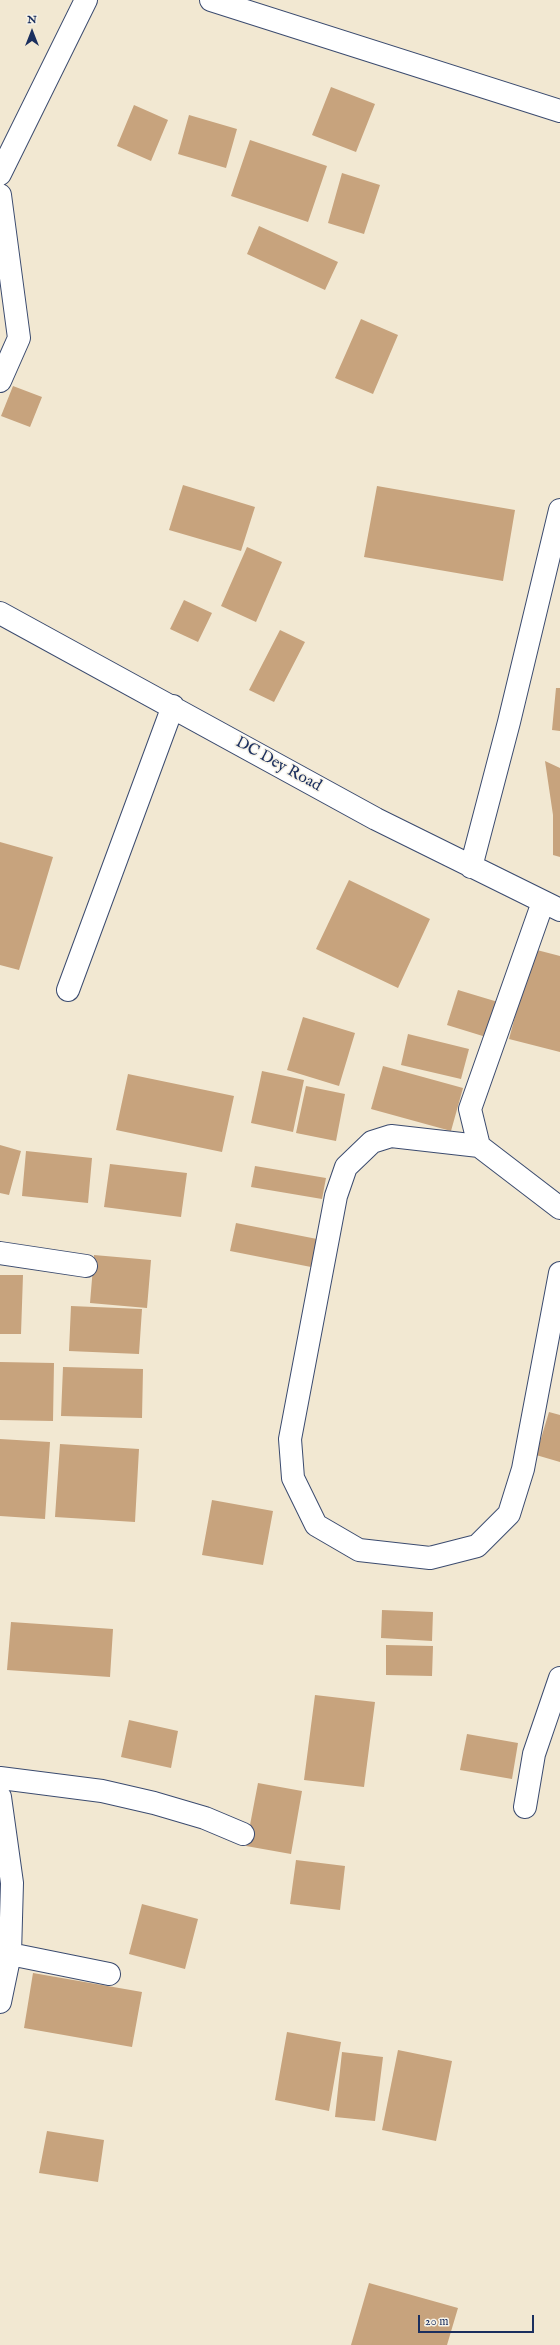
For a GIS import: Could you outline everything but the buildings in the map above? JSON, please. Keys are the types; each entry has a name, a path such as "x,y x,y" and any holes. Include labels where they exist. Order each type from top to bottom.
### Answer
{"street":[{"path":"0,174 27,123 86,0"},
{"path":"211,0 560,111"},
{"path":"0,195 19,338 0,381"},
{"path":"471,867 510,722 560,510"},
{"name":"DC Dey Road","path":"0,613 172,706 376,820 551,906"},
{"path":"68,990 172,706"},
{"path":"479,1146 470,1109 551,906"},
{"path":"560,1208 479,1146 391,1136 372,1142 346,1167 336,1196 290,1439 293,1478 316,1525 358,1550 430,1558 477,1546 509,1514 523,1470 560,1273"},
{"path":"0,1252 86,1266"},
{"path":"525,1807 534,1754 560,1678"},
{"path":"0,1778 102,1791 205,1818 243,1834"},
{"path":"0,1797 12,1883 10,1954 0,2002"},
{"path":"10,1954 109,1974"}]}
